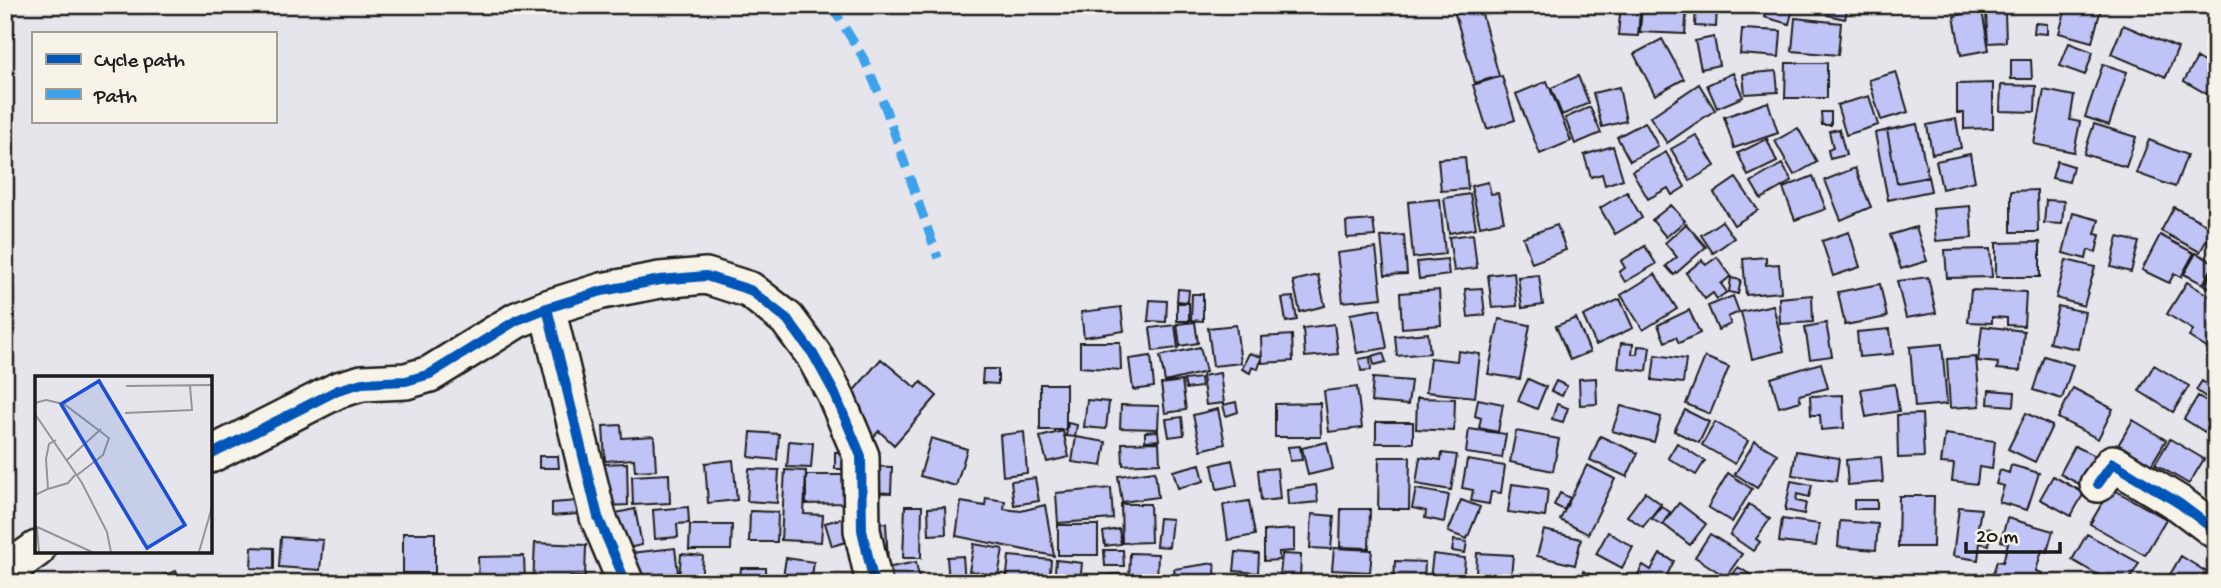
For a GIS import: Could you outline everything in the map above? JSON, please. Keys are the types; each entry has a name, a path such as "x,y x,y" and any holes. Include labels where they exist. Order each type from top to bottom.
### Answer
{"street":[{"path":"212,454 338,390 362,383 406,381 430,374 517,320 547,308 625,287 706,276 750,290 787,319 813,354 834,391 861,456 862,530 874,583"},
{"path":"547,308 598,517 626,583"},
{"path":"2098,484 2113,463 2180,503 2216,531"},
{"path":"5,572 35,550"}],"building":[{"path":"1621,5 1637,5 1636,9 1640,10 1638,36 1618,35"},
{"path":"1642,5 1687,5 1685,34 1640,32"},
{"path":"1696,5 1717,5 1716,27 1695,26"},
{"path":"1767,5 1794,5 1789,24 1764,17"},
{"path":"1829,5 1848,5 1845,19 1827,15"},
{"path":"2067,5 2102,5 2092,42 2059,33"},
{"path":"1480,7 1499,76 1475,83 1455,14"},
{"path":"1982,11 1989,50 1961,55 1954,16"},
{"path":"2005,13 2006,42 1988,43 1986,14"},
{"path":"1795,18 1841,23 1838,55 1792,51"},
{"path":"2035,23 2047,24 2047,34 2034,33"},
{"path":"2123,25 2178,48 2166,77 2111,54"},
{"path":"1742,29 1781,31 1779,57 1740,54"},
{"path":"1714,37 1719,65 1701,69 1695,41"},
{"path":"1662,39 1684,79 1655,95 1634,54"},
{"path":"2069,43 2093,52 2085,75 2060,66"},
{"path":"2197,58 2216,69 2216,99 2184,81"},
{"path":"2011,60 2031,60 2032,79 2011,79"},
{"path":"1786,63 1827,63 1827,98 1785,98"},
{"path":"2103,64 2127,72 2109,125 2085,117"},
{"path":"1776,71 1778,92 1745,94 1743,74"},
{"path":"1896,72 1908,112 1881,120 1869,80"},
{"path":"1733,73 1743,97 1717,108 1707,85"},
{"path":"1502,76 1515,120 1487,129 1473,85"},
{"path":"1578,76 1589,103 1562,115 1551,88"},
{"path":"1547,81 1571,141 1540,154 1516,94"},
{"path":"1993,83 1993,128 1964,129 1964,113 1957,113 1957,84"},
{"path":"1699,84 1715,110 1667,143 1650,117"},
{"path":"2001,85 2036,86 2035,112 2000,111"},
{"path":"1619,87 1626,121 1602,127 1593,93"},
{"path":"2044,90 2074,96 2070,120 2080,122 2074,152 2034,144"},
{"path":"1869,96 1878,125 1846,135 1837,105"},
{"path":"1768,102 1778,133 1734,148 1724,117"},
{"path":"1590,107 1601,133 1575,144 1565,118"},
{"path":"1821,112 1831,112 1831,125 1822,125"},
{"path":"1956,119 1961,148 1932,154 1927,125"},
{"path":"1645,122 1658,146 1630,161 1617,137"},
{"path":"1917,124 1931,191 1888,200 1875,133"},
{"path":"1917,124 1928,177 1897,183 1887,130"},
{"path":"2094,124 2136,137 2126,167 2084,154"},
{"path":"1798,128 1817,162 1794,175 1775,141"},
{"path":"1839,129 1846,155 1830,159 1828,150 1833,148 1829,131"},
{"path":"1696,135 1715,166 1690,181 1671,149"},
{"path":"1767,139 1777,162 1748,176 1738,153"},
{"path":"2149,140 2187,155 2175,187 2136,173"},
{"path":"1613,146 1623,179 1605,185 1602,174 1591,177 1584,155"},
{"path":"1666,152 1685,187 1672,195 1668,188 1648,199 1632,171"},
{"path":"1970,154 1975,181 1942,189 1936,161"},
{"path":"1465,157 1468,189 1441,191 1438,159"},
{"path":"2057,161 2073,166 2069,182 2052,178"},
{"path":"1782,164 1792,181 1761,199 1751,182"},
{"path":"1855,168 1871,207 1841,220 1825,180"},
{"path":"1813,176 1826,209 1795,220 1783,188"},
{"path":"1736,178 1758,210 1734,225 1714,193"},
{"path":"1488,182 1491,194 1498,193 1504,221 1480,226 1471,186"},
{"path":"2037,190 2038,232 2011,232 2011,191"},
{"path":"1627,192 1642,218 1615,234 1600,208"},
{"path":"1470,194 1476,228 1449,233 1444,198"},
{"path":"1440,199 1445,254 1413,258 1408,202"},
{"path":"2046,200 2064,201 2062,224 2044,223"},
{"path":"1671,205 1685,221 1666,237 1652,220"},
{"path":"1970,206 1972,238 1936,241 1933,209"},
{"path":"2174,207 2213,228 2200,252 2161,231"},
{"path":"2073,213 2099,220 2095,234 2100,235 2096,252 2088,250 2086,259 2063,253"},
{"path":"1373,220 1375,236 1347,238 1346,222"},
{"path":"1722,221 1734,238 1713,253 1701,235"},
{"path":"1686,224 1706,247 1674,275 1666,266 1677,257 1665,243"},
{"path":"1557,225 1566,250 1532,263 1523,237"},
{"path":"1916,227 1927,261 1901,269 1890,235"},
{"path":"1849,232 1860,267 1833,276 1822,241"},
{"path":"1473,234 1477,268 1454,271 1449,237"},
{"path":"1404,235 1407,274 1385,275 1381,237"},
{"path":"2160,235 2194,253 2181,277 2174,274 2169,283 2142,270"},
{"path":"2118,237 2139,242 2131,272 2111,267"},
{"path":"2040,242 2040,277 1996,277 1996,243"},
{"path":"1645,246 1656,264 1625,282 1619,272 1625,268 1621,261"},
{"path":"1376,248 1382,298 1343,302 1337,253"},
{"path":"1990,249 1992,277 1947,278 1945,250"},
{"path":"2196,253 2215,263 2203,284 2184,274"},
{"path":"1717,257 1731,276 1721,284 1727,292 1717,299 1713,293 1705,299 1686,273 1702,260 1706,265"},
{"path":"1766,257 1766,265 1779,264 1781,292 1746,295 1743,259"},
{"path":"1447,259 1449,275 1419,279 1417,262"},
{"path":"2066,260 2095,267 2084,306 2056,298"},
{"path":"2216,264 2216,291 2205,285"},
{"path":"1514,272 1517,306 1492,308 1488,275"},
{"path":"1655,274 1677,309 1643,330 1621,295"},
{"path":"1318,275 1325,306 1300,312 1293,281"},
{"path":"1539,275 1543,305 1522,308 1518,277"},
{"path":"1928,277 1936,313 1906,318 1897,281"},
{"path":"1731,278 1741,280 1738,294 1729,292"},
{"path":"2187,282 2216,300 2216,341 2210,350 2189,337 2193,330 2167,314"},
{"path":"1880,284 1887,317 1845,325 1838,292"},
{"path":"1482,288 1485,315 1468,317 1465,289"},
{"path":"1178,289 1189,290 1188,302 1177,301"},
{"path":"1439,290 1441,325 1402,328 1400,293"},
{"path":"1971,290 2026,292 2024,326 2007,325 2007,318 1992,317 1992,323 1968,322"},
{"path":"1192,294 1203,294 1203,321 1191,320"},
{"path":"1812,295 1813,322 1780,324 1779,298"},
{"path":"1733,296 1739,312 1728,317 1731,324 1718,330 1708,306"},
{"path":"1293,297 1297,320 1286,322 1282,298"},
{"path":"1620,299 1633,328 1596,345 1583,316"},
{"path":"1150,300 1167,301 1166,322 1148,321"},
{"path":"1177,303 1189,303 1189,321 1177,321"},
{"path":"1773,305 1784,351 1752,359 1741,312"},
{"path":"2058,306 2085,312 2078,349 2049,343"},
{"path":"1121,307 1124,331 1084,337 1081,312"},
{"path":"1380,309 1387,348 1357,353 1350,314"},
{"path":"1689,310 1700,333 1679,343 1676,337 1665,342 1658,325"},
{"path":"1576,318 1590,352 1570,360 1556,326"},
{"path":"1499,319 1530,325 1520,379 1488,374"},
{"path":"1195,322 1198,343 1180,346 1177,324"},
{"path":"1826,323 1832,356 1810,359 1805,327"},
{"path":"1334,324 1338,354 1305,357 1303,328"},
{"path":"1175,325 1178,348 1153,351 1150,328"},
{"path":"1236,325 1241,363 1213,366 1208,328"},
{"path":"1982,326 2024,331 2020,371 1997,369 1998,363 1978,361"},
{"path":"1890,329 1893,354 1859,357 1857,332"},
{"path":"1428,333 1430,353 1397,356 1395,336"},
{"path":"1292,335 1293,361 1262,363 1261,337"},
{"path":"1080,342 1120,342 1121,370 1080,367"},
{"path":"1621,343 1633,344 1632,354 1637,354 1638,346 1650,347 1647,371 1618,368"},
{"path":"1942,344 1947,404 1915,407 1910,347"},
{"path":"1200,347 1206,372 1165,382 1160,356"},
{"path":"1458,351 1480,354 1475,397 1426,392 1430,358 1457,361"},
{"path":"1249,353 1262,357 1258,369 1252,367 1250,373 1242,369"},
{"path":"1383,353 1386,362 1374,365 1372,356"},
{"path":"1655,355 1686,359 1683,383 1652,380"},
{"path":"1151,356 1154,387 1133,390 1129,359"},
{"path":"2044,356 2073,365 2062,399 2033,390"},
{"path":"1370,357 1371,370 1361,371 1359,359"},
{"path":"1705,357 1729,367 1710,414 1686,404"},
{"path":"1976,357 1980,406 1950,408 1947,359"},
{"path":"881,359 916,388 921,382 937,396 894,445 879,431 871,440 844,402"},
{"path":"1821,363 1828,388 1799,395 1801,401 1779,407 1771,378"},
{"path":"2154,365 2189,386 2173,412 2139,391"},
{"path":"983,369 998,369 998,384 982,383"},
{"path":"1220,373 1224,403 1206,405 1202,376"},
{"path":"1200,378 1201,387 1186,389 1184,380"},
{"path":"1373,378 1411,381 1408,405 1371,402"},
{"path":"1596,378 1597,404 1580,405 1579,379"},
{"path":"1528,379 1546,387 1537,409 1518,401"},
{"path":"1182,381 1186,410 1165,413 1161,384"},
{"path":"1556,381 1567,386 1562,396 1551,391"},
{"path":"2202,381 2216,391 2215,404 2196,390"},
{"path":"1040,384 1066,384 1066,430 1040,430"},
{"path":"1895,384 1899,411 1866,417 1861,389"},
{"path":"1357,387 1362,428 1329,432 1324,391"},
{"path":"2073,388 2113,409 2098,439 2058,418"},
{"path":"1989,390 2015,392 2014,406 1988,404"},
{"path":"1843,395 1844,428 1821,430 1820,415 1811,415 1810,396"},
{"path":"2198,396 2216,407 2216,432 2213,437 2184,419"},
{"path":"1417,398 1455,399 1454,431 1416,429"},
{"path":"1478,399 1503,404 1498,432 1479,428 1481,418 1475,416"},
{"path":"1087,400 1109,402 1106,429 1084,427"},
{"path":"1236,402 1238,412 1226,416 1223,405"},
{"path":"1320,403 1321,437 1275,437 1275,404"},
{"path":"1557,404 1568,408 1563,422 1552,419"},
{"path":"1121,405 1159,406 1158,429 1120,428"},
{"path":"1621,406 1661,417 1654,442 1612,431"},
{"path":"1218,409 1225,444 1201,450 1193,415"},
{"path":"1685,410 1709,422 1699,443 1674,431"},
{"path":"2026,413 2052,426 2035,462 2008,449"},
{"path":"1922,414 1924,457 1898,458 1897,415"},
{"path":"1182,417 1184,435 1169,437 1166,419"},
{"path":"2133,420 2166,440 2150,467 2117,447"},
{"path":"1376,422 1413,422 1413,443 1376,443"},
{"path":"1715,422 1748,441 1735,464 1702,445"},
{"path":"1068,423 1077,425 1075,437 1066,436"},
{"path":"621,425 622,438 654,436 656,470 635,471 634,459 605,461 603,426"},
{"path":"1469,429 1506,434 1502,458 1466,453"},
{"path":"1063,431 1069,457 1047,462 1040,437"},
{"path":"1158,431 1159,440 1145,441 1145,432"},
{"path":"1516,431 1559,439 1553,471 1510,462"},
{"path":"751,432 779,434 777,460 749,457"},
{"path":"1024,432 1027,473 1003,476 1000,435"},
{"path":"1945,434 1995,441 1992,469 1979,467 1977,484 1952,481 1954,464 1941,463"},
{"path":"1600,436 1638,453 1627,477 1590,460"},
{"path":"1076,437 1106,442 1102,466 1072,462"},
{"path":"931,438 967,449 956,486 920,476"},
{"path":"2170,439 2204,459 2189,484 2155,464"},
{"path":"789,441 813,443 811,468 787,467"},
{"path":"1755,441 1777,454 1757,488 1735,474"},
{"path":"1159,442 1160,463 1123,465 1122,443"},
{"path":"1327,442 1333,469 1308,475 1302,448"},
{"path":"1677,443 1705,461 1696,475 1668,458"},
{"path":"1300,446 1302,460 1290,461 1288,447"},
{"path":"2075,446 2096,456 2081,485 2060,474"},
{"path":"1796,451 1839,458 1836,481 1792,475"},
{"path":"835,452 851,452 851,469 835,469"},
{"path":"1442,453 1457,455 1451,490 1416,484 1420,457 1441,460"},
{"path":"539,456 558,456 559,468 539,468"},
{"path":"1379,457 1410,457 1409,509 1378,509"},
{"path":"1881,457 1883,482 1848,485 1846,460"},
{"path":"733,460 737,500 708,503 705,463"},
{"path":"1232,460 1237,485 1217,489 1212,465"},
{"path":"1467,460 1505,466 1501,493 1491,492 1489,504 1471,501 1473,490 1462,488"},
{"path":"627,463 628,505 604,506 602,464"},
{"path":"1200,464 1204,481 1178,488 1173,471"},
{"path":"1587,465 1615,479 1588,534 1560,520"},
{"path":"2011,465 2039,473 2027,510 1999,502 2004,486 1996,484 2000,470 2009,473"},
{"path":"868,466 892,467 891,493 866,492"},
{"path":"1277,468 1280,499 1261,501 1258,470"},
{"path":"749,469 779,470 777,503 747,501"},
{"path":"785,470 806,471 804,514 823,515 821,542 781,540"},
{"path":"1155,471 1158,497 1122,502 1118,476"},
{"path":"1728,473 1752,489 1732,522 1708,507"},
{"path":"669,474 670,503 633,505 632,476"},
{"path":"806,475 844,475 844,503 806,504"},
{"path":"2053,476 2084,493 2071,516 2040,499"},
{"path":"1035,478 1039,501 1014,505 1011,481"},
{"path":"1791,481 1812,485 1809,497 1797,494 1796,501 1806,503 1804,514 1785,510"},
{"path":"1512,484 1548,489 1545,517 1508,512"},
{"path":"1316,485 1318,502 1288,505 1287,489"},
{"path":"1111,488 1113,519 1058,523 1056,493"},
{"path":"2111,488 2166,519 2145,555 2090,524"},
{"path":"1416,489 1449,495 1444,522 1425,518 1426,511 1412,508"},
{"path":"1645,492 1661,504 1643,527 1627,516"},
{"path":"1560,493 1570,498 1564,510 1554,505"},
{"path":"1899,496 1934,496 1933,547 1898,547"},
{"path":"986,498 1005,501 1004,509 1021,511 1045,505 1054,556 956,536 961,502 985,506"},
{"path":"1461,500 1480,507 1467,539 1448,532"},
{"path":"1854,500 1877,500 1877,509 1854,509"},
{"path":"578,501 578,514 552,516 552,503"},
{"path":"1249,501 1255,535 1228,540 1223,505"},
{"path":"1679,503 1706,524 1690,545 1663,524"},
{"path":"1121,504 1150,504 1151,542 1122,543"},
{"path":"1749,504 1770,519 1756,539 1760,542 1753,551 1730,535"},
{"path":"905,506 922,506 921,558 903,558"},
{"path":"1661,506 1670,512 1662,525 1652,519"},
{"path":"688,507 689,523 677,524 678,537 655,539 653,510"},
{"path":"945,507 946,534 929,535 928,508"},
{"path":"1959,507 1981,509 1978,527 1991,529 1989,545 1980,543 1978,560 1953,556"},
{"path":"635,509 642,545 618,550 611,514"},
{"path":"1341,509 1370,509 1369,548 1340,547"},
{"path":"750,511 778,512 777,542 749,542"},
{"path":"1312,514 1334,516 1331,549 1310,548"},
{"path":"847,517 853,540 832,546 825,523"},
{"path":"1159,518 1172,519 1169,547 1156,546"},
{"path":"2007,518 2053,531 2047,552 2042,550 2036,571 2042,573 2039,583 2013,583 1992,577 1997,561 2003,562 2008,543 2001,541"},
{"path":"1782,519 1819,524 1816,546 1779,542"},
{"path":"1840,521 1878,524 1876,550 1838,547"},
{"path":"886,523 888,563 875,564 872,524"},
{"path":"690,525 732,525 731,550 689,550"},
{"path":"1058,525 1098,525 1098,555 1058,555"},
{"path":"1119,529 1121,544 1105,546 1103,532"},
{"path":"1294,529 1294,551 1279,552 1279,560 1264,561 1264,531"},
{"path":"1544,530 1581,539 1575,565 1537,556"},
{"path":"1608,532 1633,547 1622,568 1596,554"},
{"path":"403,533 435,533 435,573 403,573"},
{"path":"1710,534 1742,554 1726,577 1695,557"},
{"path":"2087,534 2139,563 2128,583 2112,583 2072,560"},
{"path":"281,537 323,540 320,570 279,567"},
{"path":"1454,540 1467,542 1465,553 1452,551"},
{"path":"535,543 586,545 585,577 570,576 569,583 533,583"},
{"path":"974,544 1003,549 998,576 969,571"},
{"path":"252,547 274,548 274,569 251,568"},
{"path":"675,548 678,573 633,577 631,553"},
{"path":"1334,548 1372,550 1370,572 1332,570"},
{"path":"1104,550 1123,550 1124,566 1105,566"},
{"path":"1236,552 1259,554 1258,573 1234,571"},
{"path":"1130,553 1158,554 1157,583 1129,583"},
{"path":"1477,553 1513,555 1511,576 1476,574"},
{"path":"681,554 703,556 701,583 645,583 653,578 679,580"},
{"path":"1282,554 1301,555 1300,578 1280,576"},
{"path":"1433,554 1465,558 1463,582 1430,579"},
{"path":"1660,554 1674,561 1663,583 1650,583 1637,576 1643,565 1651,570"},
{"path":"524,556 525,583 479,583 478,557"},
{"path":"963,556 965,583 949,583 947,557"},
{"path":"1009,556 1051,560 1049,583 1006,583"},
{"path":"2181,556 2216,578 2216,583 2165,583"},
{"path":"786,558 814,562 811,583 782,583"},
{"path":"1056,560 1082,563 1080,583 1054,583"},
{"path":"1395,561 1425,562 1424,582 1394,581"},
{"path":"916,562 920,583 880,583 877,570"},
{"path":"1214,563 1217,583 1176,583 1174,569"},
{"path":"1738,567 1751,575 1746,583 1732,576"},
{"path":"741,568 766,568 766,577 778,577 778,583 716,583 716,576 740,576"},
{"path":"176,571 180,583 142,583"},
{"path":"1583,571 1607,583 1577,583"},
{"path":"1119,574 1120,583 1097,583 1096,576"}],"marked path":[{"path":"831,5 864,59 885,107 938,258"}],"cycle path":[{"path":"212,454 338,390 362,383 406,381 430,374 517,320 547,308 602,291 660,280 706,276 750,290 787,319 813,354 834,392 861,456 862,530 874,583"},
{"path":"547,308 598,517 626,583"},
{"path":"2098,484 2113,463 2180,504 2216,531"}]}
